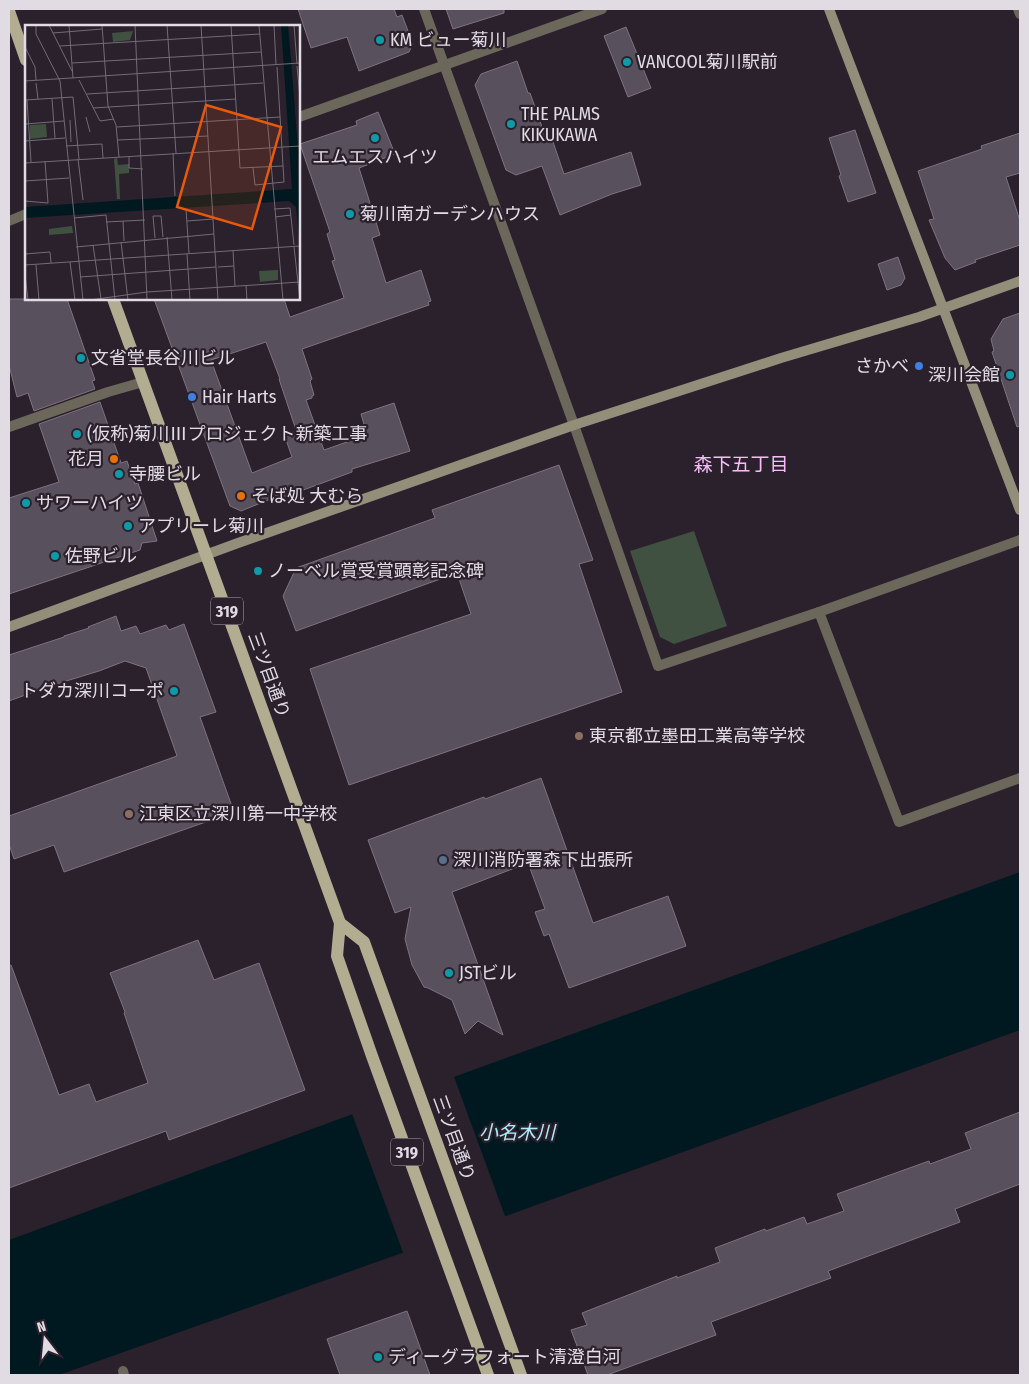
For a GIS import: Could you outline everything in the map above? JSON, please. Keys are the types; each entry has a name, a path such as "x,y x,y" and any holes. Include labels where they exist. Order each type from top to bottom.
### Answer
{"main road":[{"path":"9,12 25,57"},
{"name":"三ツ目通り","path":"112,300 340,923 338,956 372,1056 488,1375"},
{"name":"三ツ目通り","path":"340,923 364,942 520,1375"}],"street":[{"path":"424,9 574,425 658,666 818,612 1020,540"},
{"path":"300,117 602,9"},
{"path":"829,9 1020,510"},
{"path":"1018,9 1020,14"},
{"path":"9,220 25,214"},
{"path":"9,626 574,425 943,309 1020,282"},
{"path":"9,427 108,392 143,382"},
{"path":"818,612 900,822 1020,778"}],"green space":[{"path":"694,531 727,626 674,644 660,637 630,551"}],"water":[{"name":"小名木川","path":"1020,872 1020,1030 59,1375 9,1375 9,1240"}],"pier":[{"path":"453,1074 506,1219 404,1255 351,1111"}],"building":[{"path":"298,9 394,9 397,17 402,15 413,44 409,52 359,71 347,37 311,48"},
{"path":"446,9 504,9 504,13 453,29"},
{"name":"VANCOOL菊川駅前","path":"626,27 651,88 628,97 604,36"},
{"path":"517,61 546,138 551,136 564,174 631,152 641,185 612,194 560,215 542,166 516,175 506,170 475,85 481,74"},
{"path":"378,112 395,154 359,168 380,235 372,238 386,283 421,270 431,301 428,302 429,305 302,349 312,379 310,381 314,395 306,400 324,450 367,435 361,414 394,403 410,451 352,469 352,472 279,499 278,496 241,511 230,506 154,300 284,300 290,317 344,298 332,261 335,260 327,234 330,232 300,144 357,125 356,121","holes":["266,342 297,433 285,437 292,457 252,473 211,360"]},
{"path":"855,130 876,193 848,202 829,138"},
{"path":"1020,133 1020,173 1006,177 1020,221 1020,245 975,260 976,262 955,270 945,258 929,220 934,219 918,171 982,149 981,146"},
{"path":"898,257 905,278 901,285 887,290 878,264"},
{"path":"9,299 67,300 95,380 92,381 95,389 34,411 28,393 17,397 9,365"},
{"name":"深川会館","path":"1020,313 1020,426 1017,427 992,352 994,351 991,339 1003,319"},
{"path":"100,402 121,463 127,461 135,484 138,483 157,541 142,543 140,550 9,594 9,498 59,482 39,424"},
{"path":"559,465 593,560 579,564 622,692 349,785 310,669 471,614 457,573 296,631 283,596 296,568 435,518 432,510"},
{"path":"116,616 121,631 136,626 140,634 166,625 169,630 184,624 216,712 200,717 234,812 64,872 54,845 14,859 9,844 9,816 177,756 146,668 125,661 9,701 9,655 89,628"},
{"path":"541,778 593,923 668,896 686,946 569,988 549,934 544,936 535,912 545,909 528,863 452,892 503,1035 478,1021 465,1034 452,1000 424,987 412,965 405,939 411,907 395,913 368,840"},
{"path":"198,940 214,980 259,963 305,1090 169,1140 166,1131 9,1188 9,966 11,965 59,1095 89,1084 96,1102 148,1083 110,973"},
{"path":"1020,1112 1020,1184 955,1209 960,1222 828,1271 831,1278 711,1322 716,1335 607,1375 588,1375 571,1330 587,1325 582,1313 677,1276 677,1278 720,1262 715,1248 804,1217 807,1224 844,1211 837,1194 929,1161 930,1164 971,1149 965,1133"},
{"name":"ディーグラフォート清澄白河","path":"407,1311 430,1375 340,1375 327,1339"}],"place":[{"name":"KM ビュー菊川","path":"380,40"},
{"name":"VANCOOL菊川駅前","path":"627,62"},
{"name":"THE PALMS KIKUKAWA","path":"511,124"},
{"name":"エムエスハイツ","path":"375,138"},
{"name":"菊川南ガーデンハウス","path":"350,214"},
{"name":"文省堂長谷川ビル","path":"81,358"},
{"name":"さかべ","path":"919,366"},
{"name":"深川会館","path":"1010,375"},
{"name":"Hair Harts","path":"192,397"},
{"name":"(仮称)菊川Ⅲプロジェクト新築工事","path":"77,434"},
{"name":"花月","path":"114,459"},
{"name":"寺腰ビル","path":"119,474"},
{"name":"そば処 大むら","path":"241,496"},
{"name":"サワーハイツ","path":"26,503"},
{"name":"アプリーレ菊川","path":"128,526"},
{"name":"佐野ビル","path":"55,556"},
{"name":"ノーベル賞受賞顕彰記念碑","path":"258,571"},
{"name":"トダカ深川コーポ","path":"174,691"},
{"name":"東京都立墨田工業高等学校","path":"579,736"},
{"name":"江東区立深川第一中学校","path":"129,814"},
{"name":"深川消防署森下出張所","path":"443,860"},
{"name":"JSTビル","path":"449,973"},
{"name":"ディーグラフォート清澄白河","path":"378,1357"}],"district":[{"name":"森下五丁目","path":"741,464"}]}
